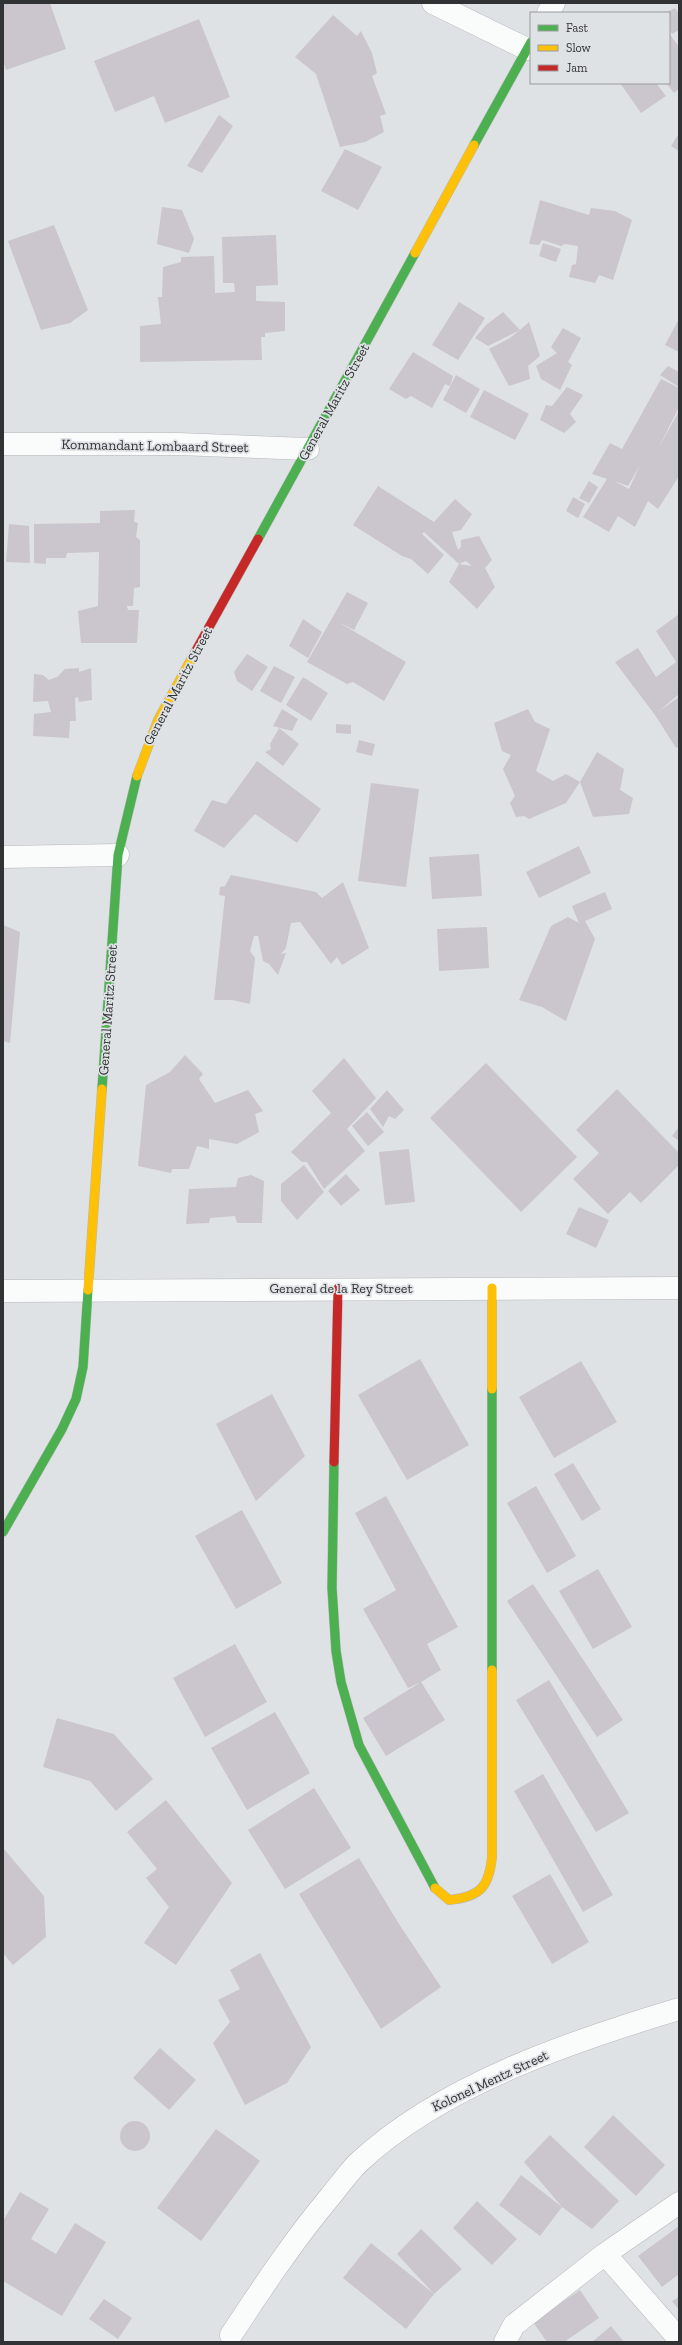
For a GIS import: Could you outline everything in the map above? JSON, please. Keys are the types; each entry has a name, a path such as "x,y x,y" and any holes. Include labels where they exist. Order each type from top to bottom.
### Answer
{"street":[{"path":"433,3 529,46"},
{"path":"549,12 554,3"},
{"name":"General Maritz Street","path":"3,1532 62,1429 76,1399 83,1367 90,1290 118,855 132,788 143,754 158,720 529,46"},
{"name":"Kommandant Lombaard Street","path":"3,444 179,444 308,449"},
{"path":"3,857 118,855"},
{"path":"338,1288 331,1606 337,1662 350,1721 359,1745 437,1891 449,1900 475,1893 486,1885 491,1876 492,1288"},
{"name":"General de la Rey Street","path":"3,1290 679,1288"},
{"name":"Kolonel Mentz Street","path":"231,2335 278,2262 319,2209 357,2164 391,2135 428,2110 500,2074 610,2030 679,2009"},
{"path":"505,2342 514,2325 605,2254 679,2203"},
{"path":"605,2254 679,2339"}],"building":[{"path":"3,3 50,3 66,49 6,70 3,61"},
{"path":"675,8 679,14 679,30 672,34 670,31 670,12 667,12"},
{"path":"333,15 357,36 361,31 372,53 377,73 372,76 386,114 380,116 384,132 365,142 340,147 316,74 295,57"},
{"path":"199,19 230,97 165,123 154,96 115,112 94,61"},
{"path":"670,34 679,47 679,89 674,93 667,84 670,84"},
{"path":"621,84 657,84 666,96 641,113"},
{"path":"219,115 233,126 202,173 187,166"},
{"path":"679,135 679,151 671,146"},
{"path":"345,149 382,167 358,210 321,191"},
{"path":"540,200 589,215 591,208 615,211 632,220 613,280 599,275 595,283 569,277 572,265 576,264 578,246 565,244 561,246 542,240 539,245 529,244"},
{"path":"162,207 182,210 194,239 189,253 157,244"},
{"path":"54,225 88,310 70,323 41,330 8,241"},
{"path":"276,235 278,285 256,286 256,301 285,302 285,331 265,333 265,337 261,337 262,360 140,362 140,326 161,324 158,297 162,297 163,267 181,262 181,257 214,256 215,293 235,292 234,283 223,283 222,237"},
{"path":"543,243 561,249 556,262 539,256"},
{"path":"459,302 485,318 458,360 432,345"},
{"path":"503,312 520,330 488,346 475,338 486,325"},
{"path":"679,319 679,352 665,345"},
{"path":"529,322 540,356 528,366 530,379 509,386 489,349 510,338"},
{"path":"563,328 581,338 568,362 572,365 560,390 541,379 536,366 557,353 551,347"},
{"path":"413,352 453,376 450,386 445,384 432,408 411,396 406,399 389,389"},
{"path":"668,366 679,372 679,387 660,375"},
{"path":"456,375 480,389 466,413 443,400"},
{"path":"661,379 679,388 679,407 658,449 679,411 679,476 658,509 648,501 635,527 618,516 609,532 583,517 607,479 592,474 610,443 622,449","holes":["640,465 629,489 614,481 628,486"]},
{"path":"567,387 583,395 570,414 576,422 564,433 540,420 546,405 552,406"},
{"path":"484,390 529,414 515,440 470,417"},
{"path":"589,481 598,487 589,503 579,498"},
{"path":"378,486 434,522 455,499 472,514 461,530 452,532 458,550 461,547 461,540 479,536 492,560 485,568 495,587 477,609 449,582 459,564 424,532 422,534 444,555 428,574 411,559 402,556 353,525","holes":["466,561 472,566 459,564"]},
{"path":"573,497 585,504 578,518 566,511"},
{"path":"135,510 134,522 138,523 136,537 140,540 140,587 134,588 133,606 127,606 128,610 139,610 137,643 81,643 78,611 98,606 99,552 67,553 66,558 46,558 46,564 34,563 34,524 100,523 100,511"},
{"path":"9,524 29,526 30,563 6,562"},
{"path":"347,592 368,603 354,630 338,622 406,662 384,701 353,682 347,684 307,662"},
{"path":"679,614 679,694 658,712 679,697 679,746 676,748 655,715 615,662 638,648 656,677 676,662 656,631"},
{"path":"303,619 322,632 308,658 289,646"},
{"path":"247,654 268,667 252,691 237,681 234,672"},
{"path":"274,666 295,677 281,703 260,691"},
{"path":"79,668 79,672 91,668 92,700 79,702 78,697 75,698 76,721 70,721 69,738 33,736 34,714 51,712 48,701 33,702 34,674 43,675 49,680 57,677 65,669"},
{"path":"303,677 328,693 311,721 286,705"},
{"path":"282,709 298,719 292,731 273,726"},
{"path":"528,709 535,722 550,729 536,771 553,781 566,774 580,782 566,803 529,819 524,816 516,817 510,803 515,796 503,769 511,755 502,751 494,723"},
{"path":"336,724 351,725 351,734 336,733"},
{"path":"279,728 299,744 283,766 265,752 271,749 270,744"},
{"path":"359,740 375,744 372,756 356,752"},
{"path":"597,752 624,769 620,790 633,798 629,814 593,817 580,782"},
{"path":"257,761 321,809 297,843 255,814 224,848 194,831 212,800 226,804"},
{"path":"371,783 419,789 406,887 358,881"},
{"path":"579,846 591,873 539,898 526,872"},
{"path":"479,854 482,896 432,899 429,857"},
{"path":"231,875 316,892 322,898 343,882 369,948 342,965 337,957 331,964 300,922 291,923 286,948 281,954 286,953 278,975 269,964 263,961 258,936 254,936 250,951 255,958 250,1004 232,1000 214,1000 225,896 219,895 220,887 225,886"},
{"path":"605,892 612,909 585,921 595,939 566,1021 542,1007 519,1000 551,926 568,917 579,923 572,906"},
{"path":"3,925 20,932 10,1043 3,1041"},
{"path":"487,927 489,968 439,971 437,929"},
{"path":"185,1055 203,1074 199,1079 215,1103 248,1090 263,1111 255,1114 259,1132 237,1144 209,1139 209,1149 197,1146 189,1169 172,1169 171,1173 138,1166 146,1085 170,1072"},
{"path":"344,1058 376,1098 347,1129 365,1151 324,1189 307,1162 302,1162 291,1152 331,1113 312,1091"},
{"path":"486,1063 577,1157 521,1212 430,1118"},
{"path":"617,1089 679,1153 679,1165 641,1203 630,1192 608,1214 573,1179 599,1153 576,1130"},
{"path":"387,1090 404,1110 395,1119 389,1116 383,1127 370,1109"},
{"path":"367,1112 384,1132 368,1146 352,1126"},
{"path":"679,1127 679,1141 672,1136"},
{"path":"409,1149 415,1202 385,1205 379,1152"},
{"path":"304,1165 324,1192 297,1220 281,1201 281,1184"},
{"path":"346,1174 360,1190 341,1206 328,1191"},
{"path":"251,1175 264,1181 262,1223 237,1223 235,1216 210,1218 209,1223 186,1224 189,1189 236,1187 238,1178"},
{"path":"579,1207 609,1220 596,1248 566,1234"},
{"path":"420,1359 469,1445 407,1480 358,1395"},
{"path":"581,1361 617,1422 554,1458 519,1397"},
{"path":"272,1394 305,1456 256,1501 216,1424"},
{"path":"573,1463 601,1509 582,1521 554,1474"},
{"path":"536,1486 576,1556 547,1573 507,1503"},
{"path":"386,1496 458,1627 427,1644 441,1670 408,1688 363,1609 396,1590 355,1513"},
{"path":"242,1510 282,1583 236,1609 195,1536"},
{"path":"598,1569 632,1627 593,1649 559,1591"},
{"path":"533,1584 623,1720 597,1737 507,1601"},
{"path":"235,1644 267,1702 205,1737 173,1678"},
{"path":"549,1680 629,1813 596,1832 516,1700"},
{"path":"421,1682 445,1720 386,1756 363,1718"},
{"path":"275,1712 310,1773 247,1810 211,1748"},
{"path":"57,1718 114,1734 153,1779 116,1811 90,1781 43,1767"},
{"path":"543,1774 613,1895 583,1912 514,1791"},
{"path":"314,1788 351,1848 285,1889 248,1830"},
{"path":"166,1800 232,1883 176,1965 144,1943 169,1907 146,1878 157,1869 127,1832"},
{"path":"3,1848 44,1896 46,1937 13,1965 3,1953"},
{"path":"359,1858 399,1924 441,1987 381,2029 299,1894"},
{"path":"550,1874 589,1942 552,1964 512,1896"},
{"path":"260,1953 311,2047 287,2083 245,2105 213,2043 230,2022 218,2000 240,1989 230,1970"},
{"path":"160,2048 196,2080 169,2110 133,2078"},
{"path":"613,2115 665,2165 636,2196 584,2147"},
{"path":"135,2121 141,2122 149,2130 149,2142 141,2150 135,2151 129,2150 121,2142 120,2136 121,2130 129,2122"},
{"path":"216,2129 260,2161 201,2241 157,2208"},
{"path":"550,2135 619,2201 592,2229 562,2207 524,2162"},
{"path":"521,2175 562,2207 540,2236 499,2205"},
{"path":"20,2192 49,2209 31,2239 56,2254 75,2223 106,2242 62,2316 3,2281 3,2221"},
{"path":"477,2201 517,2239 492,2265 453,2228"},
{"path":"679,2226 679,2274 662,2287 638,2256"},
{"path":"421,2229 462,2269 434,2294 397,2254"},
{"path":"371,2243 434,2294 406,2329 343,2278"},
{"path":"580,2290 599,2318 564,2342 547,2342 533,2322"},
{"path":"679,2297 679,2310 672,2301"},
{"path":"104,2299 132,2318 118,2339 89,2319"},
{"path":"611,2326 624,2342 592,2342"}],"traffic: fast":[{"path":"474,145 530,44"},
{"path":"258,539 415,253"},
{"path":"102,1089 118,855 137,776"},
{"path":"3,1532 62,1429 76,1399 83,1367 88,1290"},
{"path":"492,1389 492,1670"},
{"path":"334,1462 332,1588 336,1651 341,1682 359,1745 435,1888"}],"traffic: slow":[{"path":"415,253 474,145"},
{"path":"137,776 158,720 193,656"},
{"path":"88,1290 102,1089"},
{"path":"492,1288 492,1389"},
{"path":"435,1888 449,1900 460,1899 481,1889 491,1867 492,1670"}],"traffic: jam":[{"path":"193,656 258,539"},
{"path":"334,1462 338,1288"}]}
